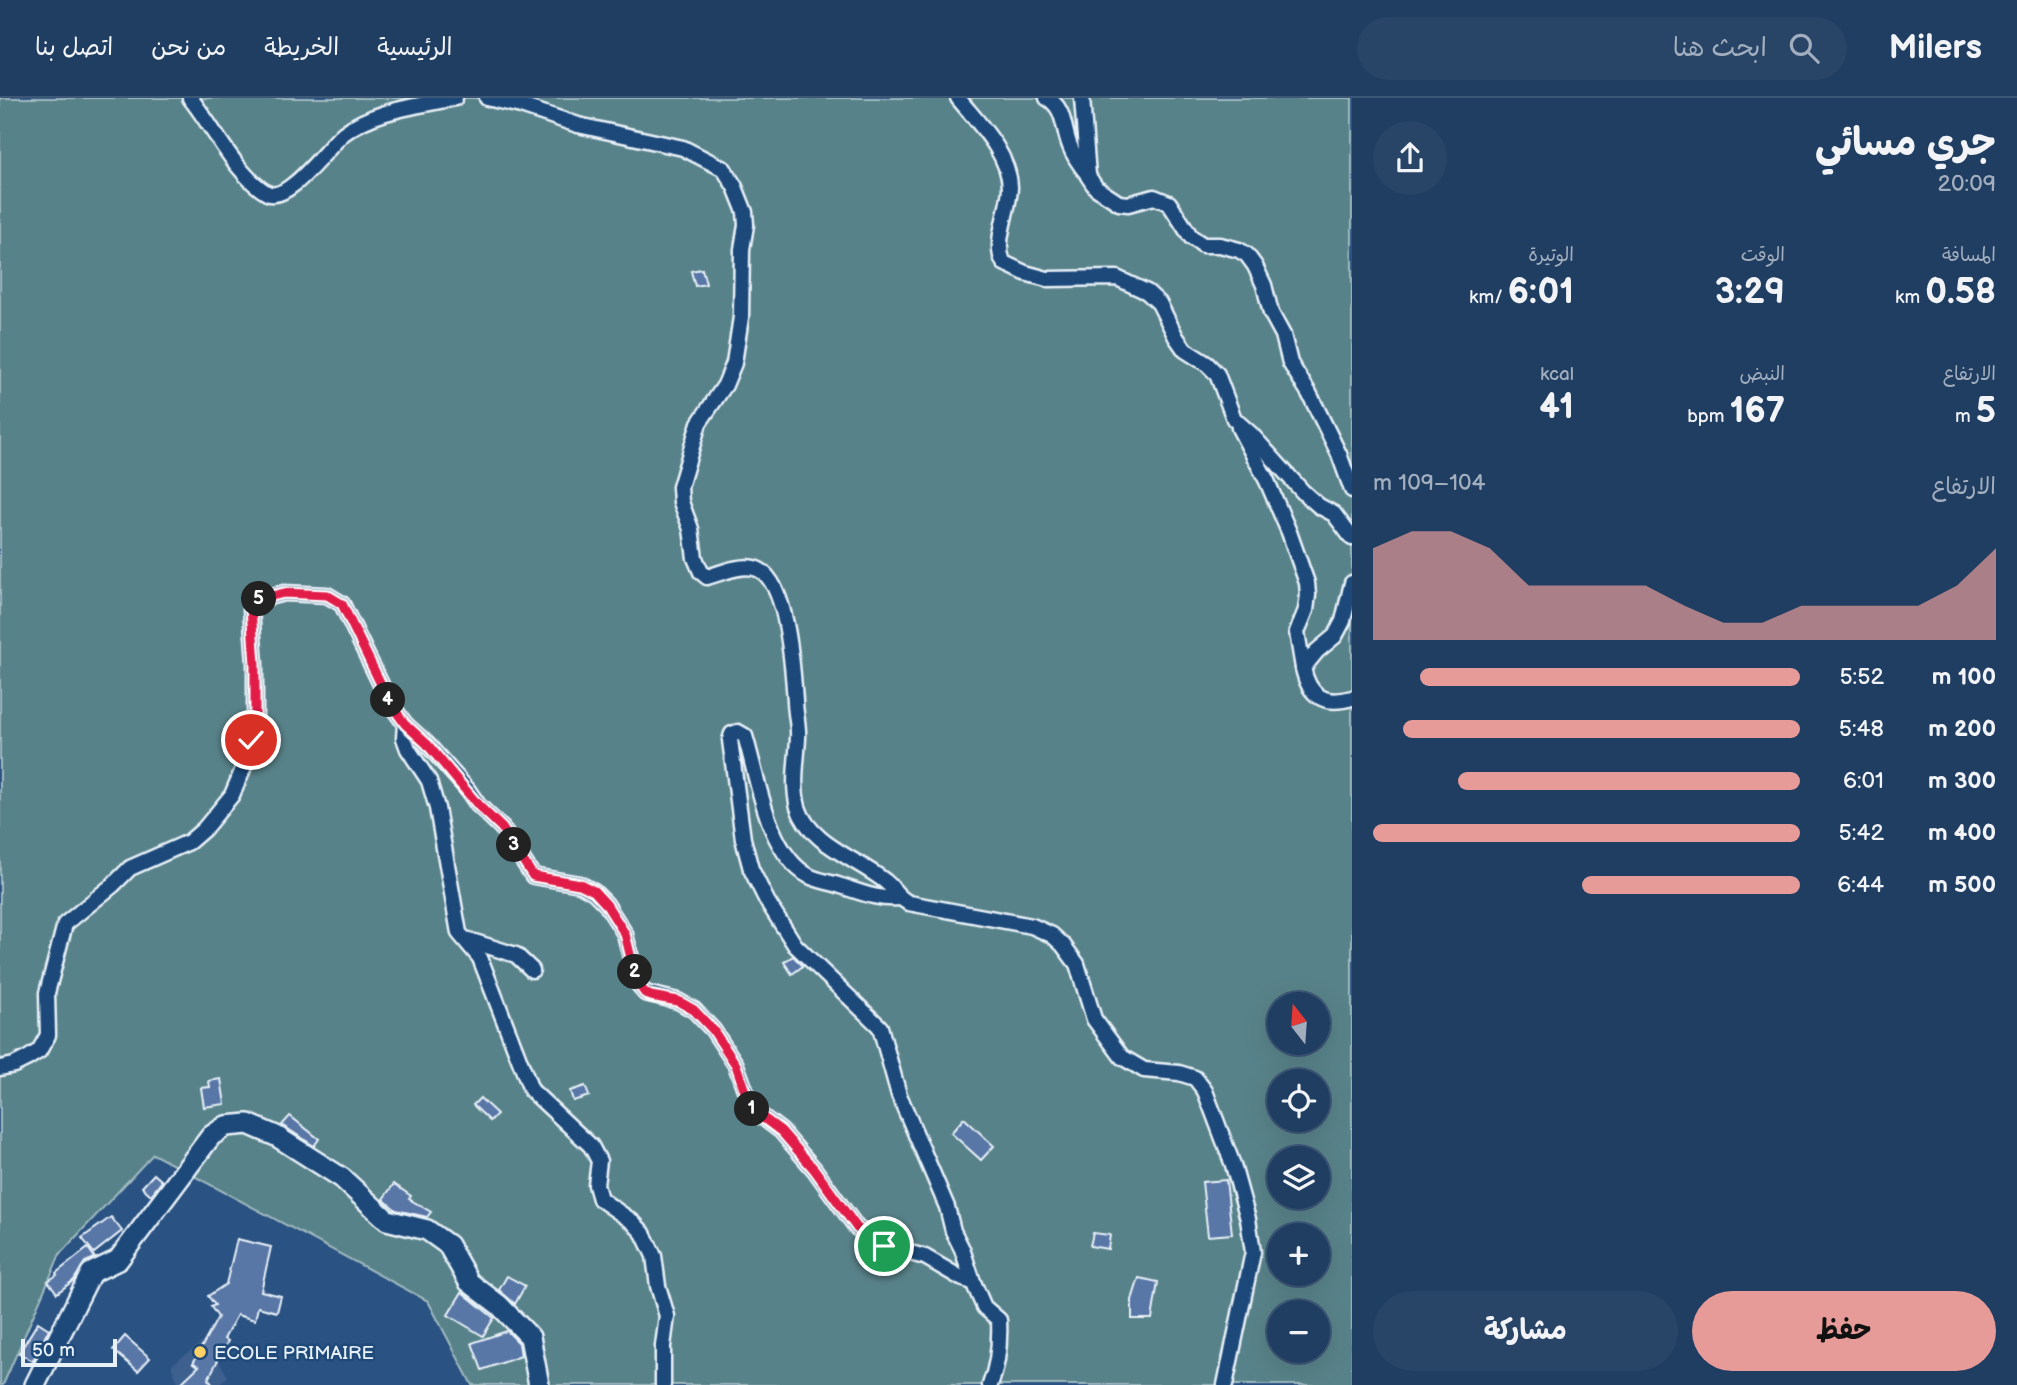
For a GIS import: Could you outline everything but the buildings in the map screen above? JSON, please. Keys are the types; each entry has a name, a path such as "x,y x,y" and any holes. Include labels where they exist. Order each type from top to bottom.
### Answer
{"street":[{"path":"190,98 203,114 220,144 248,176 268,193 275,195 293,186 344,134 360,124 377,117 455,98"},
{"path":"487,98 578,125 683,148 724,169 735,187 745,212 746,225 742,249 741,317 734,363 725,385 699,423 680,486 681,502 691,529 695,558 701,572 707,576 738,568 756,568 765,575 778,595 788,633 794,674 798,736 794,763 798,807 812,831 890,884 899,898 909,903 1032,926 1052,934 1077,964 1094,1019 1122,1057 1144,1070 1179,1073 1195,1078 1205,1091 1233,1165 1248,1219 1252,1252 1225,1385"},
{"path":"958,98 994,145 1007,172 1010,188 1000,249 1004,263 1047,279 1117,278 1147,292 1159,303 1175,337 1185,350 1217,374 1234,419 1267,481 1294,543 1307,583 1306,611 1297,632 1306,682 1314,693 1326,701 1337,702 1352,698"},
{"path":"1047,98 1052,100 1058,110 1066,125 1068,143 1096,188 1119,203 1128,204 1154,197 1169,202 1191,237 1203,245 1220,245 1247,255 1264,285 1271,313 1283,335 1290,363 1309,393 1339,454 1352,490"},
{"path":"1082,98 1088,176"},
{"path":"1234,419 1303,492 1319,506 1334,514 1352,538"},
{"path":"1303,668 1317,651 1335,636 1343,621 1352,583"},
{"path":"0,1068 14,1065 39,1051 48,1035 47,993 65,924 130,868 189,842 204,830 232,795 243,769 255,724 251,608 256,600 284,593 327,595 342,604 390,703 405,724 427,744 478,805 502,828 533,876 580,884 594,891 606,904 625,934 637,982 645,993 678,1001 694,1010 713,1030 736,1065 751,1109 781,1131 814,1169 857,1228 884,1246 925,1257 973,1282"},
{"path":"405,724 404,738 408,749 429,781 437,808 459,933 480,958 531,1090 591,1146 599,1161 596,1185 600,1199 633,1222 643,1233 654,1256 658,1286 667,1316 663,1346 663,1385"},
{"path":"899,898 886,899 867,895 810,877 794,864 778,843 762,803 759,781 745,736 738,732 732,734 730,740 739,807 751,869 795,946 880,1027 899,1095 947,1207 953,1231 973,1282 984,1307 999,1320 1000,1336 990,1385"},
{"path":"464,938 516,955 532,970"},
{"path":"36,1385 91,1273 118,1259 211,1136 226,1126 248,1124 276,1136 342,1178 387,1220 427,1230 448,1245 469,1282 499,1305 530,1337 539,1385"}],"shaded area":[{"name":"ECOLE PRIMAIRE","path":"205,1340 228,1376 219,1385 179,1385 171,1365"}],"green space":[{"path":"0,98 1352,98 1352,1385 472,1385 428,1301 153,1154 60,1254 3,1385 0,1385"}],"place":[{"name":"ECOLE PRIMAIRE","path":"200,1352"}],"route":[{"path":"251,740 255,724 255,664 251,608 256,600 284,593 327,595 342,604 390,703 405,724 427,744 478,805 502,828 526,868 533,876 580,884 594,891 606,904 625,934 637,982 645,993 678,1001 694,1010 713,1030 736,1065 751,1109 781,1131 814,1169 857,1228 884,1246"}]}
